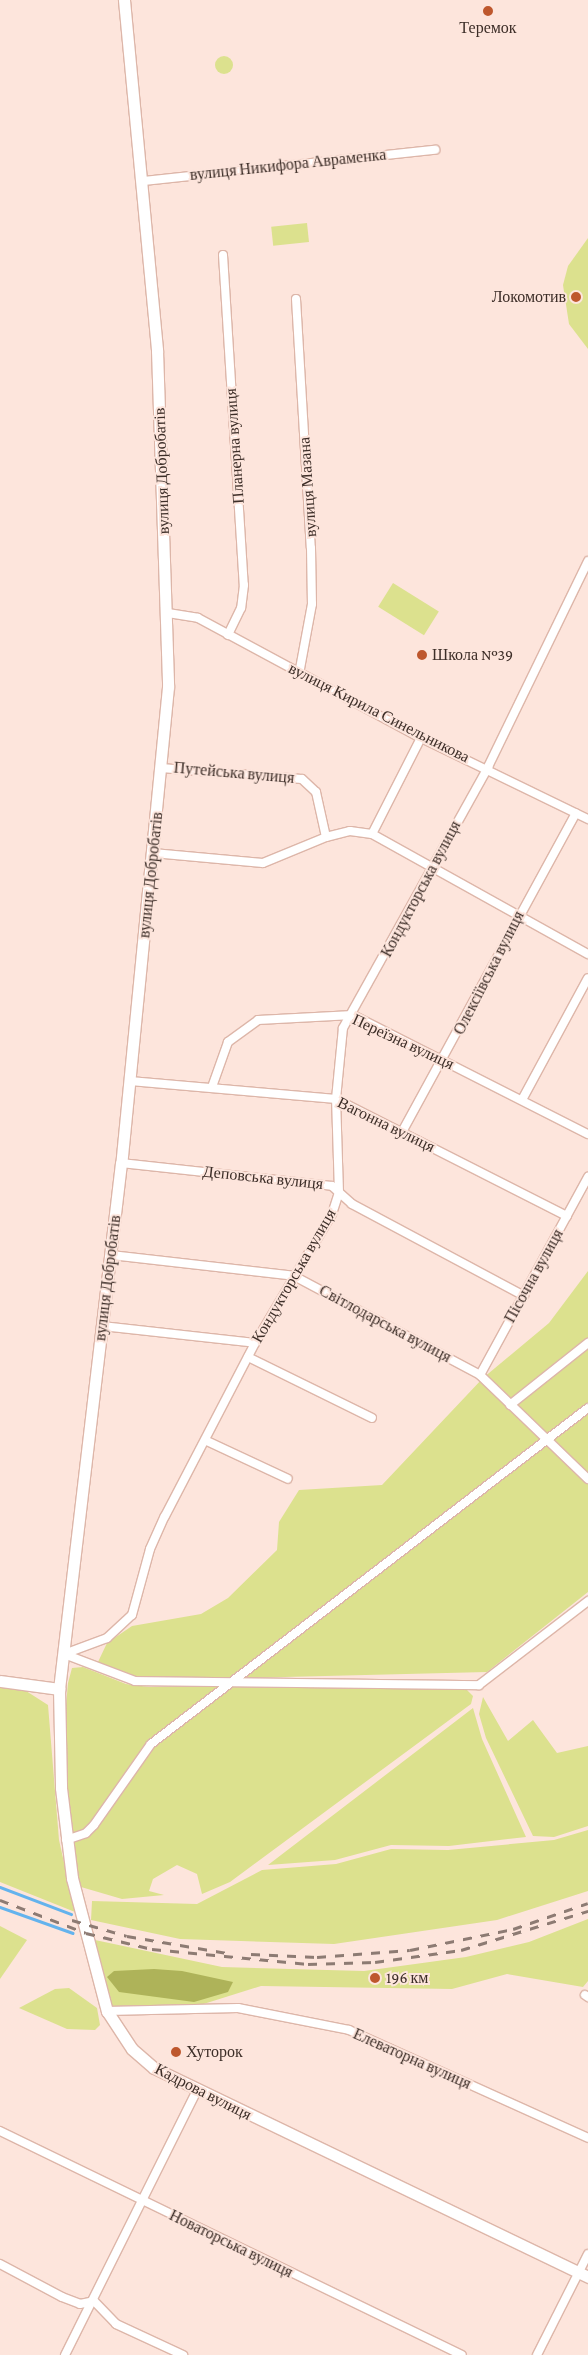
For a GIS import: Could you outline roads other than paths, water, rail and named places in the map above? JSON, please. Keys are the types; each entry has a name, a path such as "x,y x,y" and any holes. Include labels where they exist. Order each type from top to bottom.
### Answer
{"street":[{"name":"вулиця Добробатів","path":"59,1689 130,1081 161,768 168,613 157,350 124,0"},
{"name":"вулиця Никифора Авраменка","path":"142,181 434,150"},
{"name":"Планерна вулиця","path":"224,255 244,585 244,598 228,635"},
{"name":"вулиця Мазана","path":"296,299 312,576 312,604 299,674"},
{"name":"Кондукторська вулиця","path":"64,1654 107,1638 132,1615 150,1549 207,1441 255,1343 339,1193 336,1099 343,1028 353,1015 488,767 588,561"},
{"name":"вулиця Кирила Синельникова","path":"168,613 198,618 299,674 422,738 488,767 588,819"},
{"path":"372,834 422,738"},
{"name":"Путейська вулиця","path":"161,768 302,779 316,792 326,837"},
{"name":"Олексіївська вулиця","path":"402,1132 444,1061 519,914 576,813"},
{"path":"153,853 263,863 326,837 350,831 372,834 588,954"},
{"path":"524,1098 588,978"},
{"name":"Переїзна вулиця","path":"212,1087 228,1042 258,1020 353,1015 444,1061 524,1098 588,1134"},
{"name":"Вагонна вулиця","path":"130,1081 336,1099 567,1216"},
{"name":"Деповська вулиця","path":"121,1163 323,1184 339,1193 352,1204 524,1296"},
{"name":"Пісочна вулиця","path":"480,1375 588,1177"},
{"name":"Світлодарська вулиця","path":"111,1255 294,1276 480,1375 546,1441 588,1479"},
{"path":"102,1326 255,1343"},
{"path":"510,1405 588,1343"},
{"path":"248,1357 372,1418"},
{"path":"66,1840 86,1833 94,1824 151,1744 588,1408"},
{"path":"207,1441 288,1479"},
{"path":"64,1654 136,1681 480,1684 588,1601"},
{"path":"0,1681 59,1689"},
{"name":"Кадрова вулиця","path":"59,1689 66,1840 107,2011 142,2058 197,2090 584,2274"},
{"name":"Елеваторна вулиця","path":"107,2011 238,2008 349,2030 588,2138"},
{"path":"65,2355 94,2301 197,2090"},
{"name":"Новаторська вулиця","path":"0,2131 462,2355"},
{"path":"537,2355 584,2274 588,2254"},
{"path":"0,2264 62,2297 80,2304 94,2301"},
{"path":"94,2301 116,2324 183,2355"}],"waterway":[{"path":"0,1887 71,1914"},
{"path":"0,1907 73,1933"}],"railway":[{"path":"0,1900 86,1933 152,1949 308,1964 375,1962 461,1950 588,1911"},
{"path":"251,1954 317,1957 410,1950 513,1929 588,1903"},
{"path":"72,1920 127,1936 226,1953"}],"place":[{"name":"Теремок","path":"488,11"},
{"name":"Локомотив","path":"576,297"},
{"name":"Школа №39","path":"422,655"},
{"name":"196 км","path":"375,1978"},
{"name":"Хуторок","path":"176,2052"}]}
